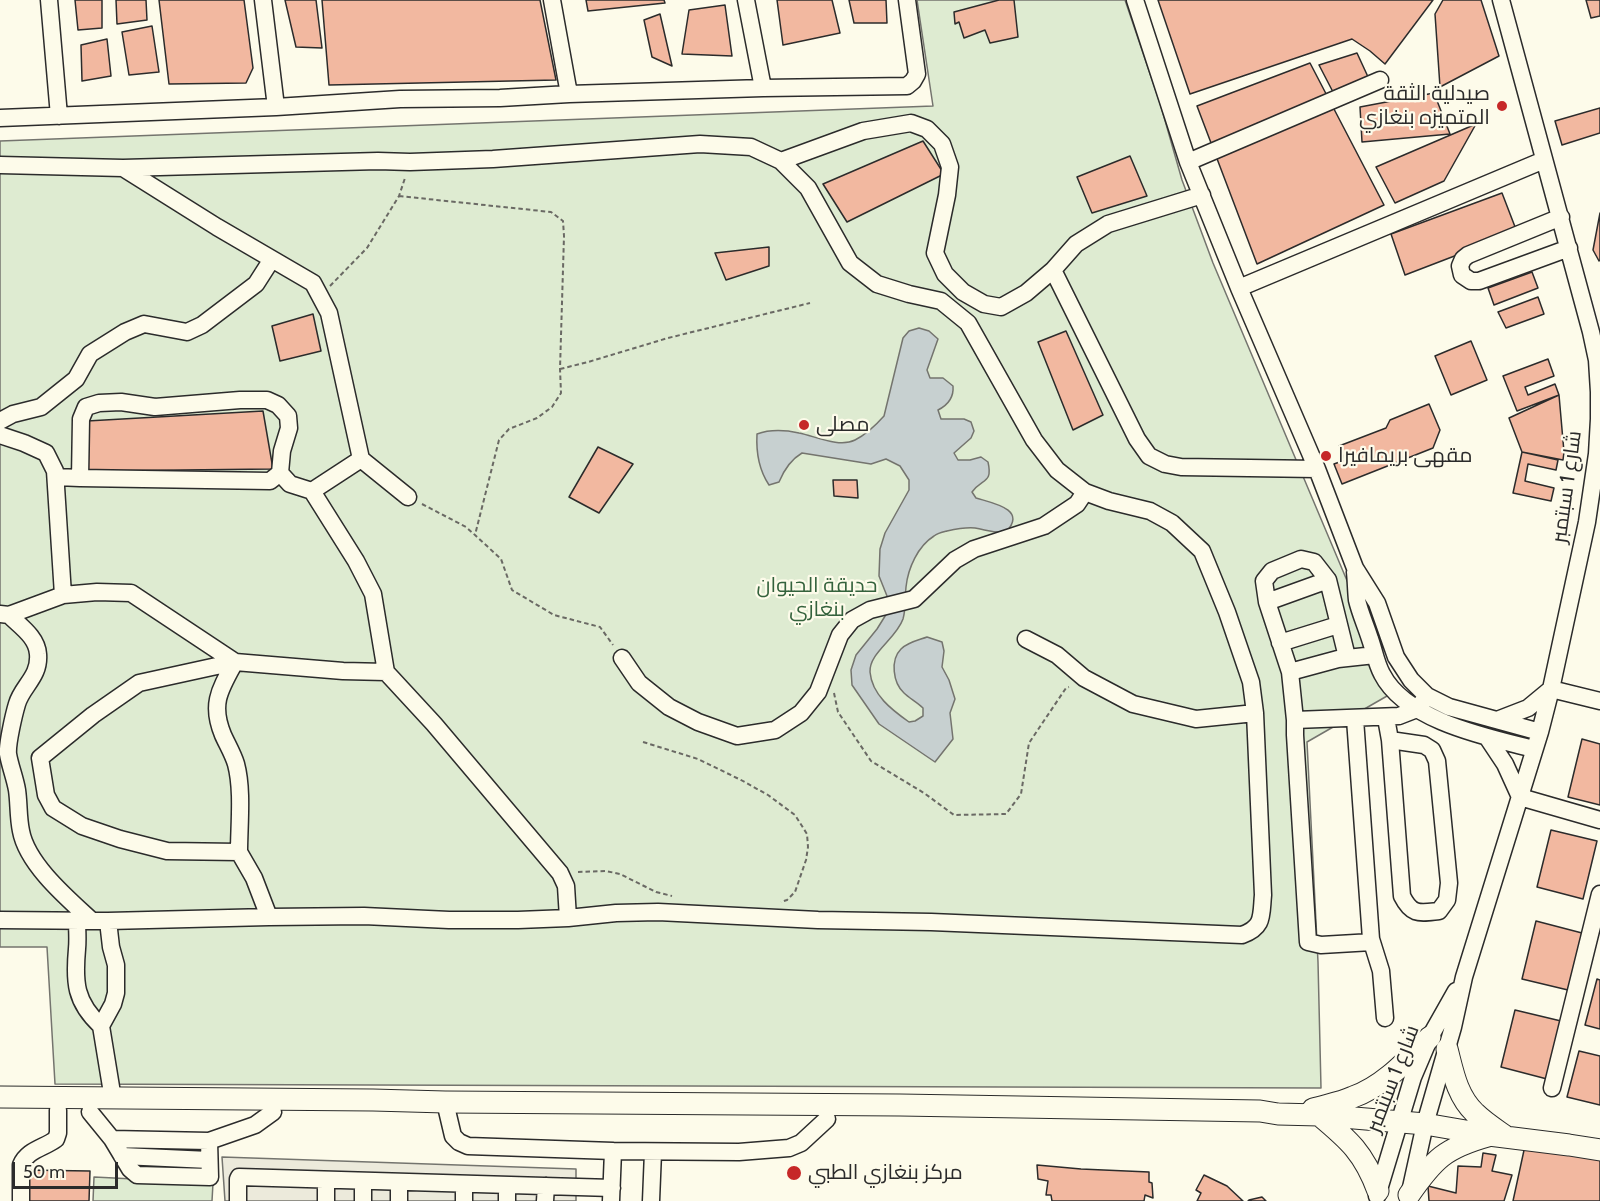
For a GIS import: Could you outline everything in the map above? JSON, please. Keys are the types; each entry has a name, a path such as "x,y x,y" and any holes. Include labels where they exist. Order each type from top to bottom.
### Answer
{"main road":[{"path":"1286,1114 1342,1101 1369,1090 1438,1043 1466,1102 1498,1136"},
{"path":"0,1097 339,1100 447,1109 827,1119 1260,1111 1425,1124 1600,1150"},
{"path":"0,1109 90,1112 447,1109 1102,1115"},
{"path":"1319,1115 1357,1150 1371,1172 1377,1196"},
{"path":"1409,1198 1423,1174 1439,1158 1454,1148 1498,1136"}],"street":[{"path":"49,0 59,116"},
{"path":"263,0 276,107"},
{"path":"552,0 569,94"},
{"path":"746,0 762,88"},
{"path":"0,118 276,107 400,99 907,86 916,74 907,0"},
{"path":"1135,0 1188,162 1317,469 1355,568 1377,603 1396,657 1412,680 1429,717 1487,737 1534,749"},
{"name":"شارع 1 سبتمبر","path":"1409,1198 1425,1124 1438,1043 1464,978 1540,732 1594,523 1599,392 1597,360 1561,217 1501,0"},
{"path":"1188,162 1380,80"},
{"path":"781,161 863,131 911,123 927,129 942,144 950,167 947,195 935,253 945,274 963,292 984,304 1001,307 1026,293 1053,270 1076,243 1108,224 1202,195"},
{"path":"0,165 123,168 410,162 493,159 700,144 751,147 781,161 808,188 850,263 877,284 941,301 969,323 1034,440 1057,470 1084,492 1150,511 1172,524 1202,551 1227,612 1251,682 1255,713 1263,895 1261,920 1254,931 1242,935 658,912 518,920 364,916 108,921 0,920"},
{"path":"1239,288 1544,160"},
{"path":"123,168 313,283 329,313 361,459 408,497"},
{"path":"1561,217 1468,255 1460,266 1462,275 1471,281 1479,281 1569,248"},
{"path":"0,421 13,414 41,407 76,379 90,354 125,333 144,324 187,332 202,325 256,285 272,259"},
{"path":"1053,270 1137,439 1149,456 1165,464 1181,467 1317,469"},
{"path":"56,477 80,478 270,481 280,473 282,451 289,428 288,416 278,405 267,400 155,407 121,402 99,403 86,407 81,419 80,478"},
{"path":"0,435 46,453 55,471 63,595"},
{"path":"312,491 361,459"},
{"path":"280,473 290,484 312,491 356,561 373,594 386,672 434,724 560,873 566,886 568,918"},
{"path":"622,658 639,683 669,707 698,723 737,736 775,730 801,713 818,692 840,635 852,620 879,607 909,601 921,594 956,560 974,549 1044,526 1077,504 1084,492"},
{"path":"1347,657 1328,580 1314,562 1301,559 1272,571 1264,581 1267,602 1290,672 1308,942 1321,945 1372,942"},
{"path":"1355,568 1357,599 1382,674 1394,692 1422,703 1449,707 1540,732"},
{"path":"1267,602 1328,580"},
{"path":"4,614 63,595 97,592 131,593 236,662"},
{"path":"4,614 34,640 38,654 37,669 17,703 4,750 17,791 21,833 31,854 50,881 84,920"},
{"path":"1280,643 1338,625"},
{"path":"1026,639 1057,655 1084,678 1132,704 1196,719 1255,713"},
{"path":"1290,672 1347,657 1375,655"},
{"path":"40,758 93,715 139,683 236,662 343,671 386,672"},
{"path":"236,662 219,690 216,711 236,763 239,781 239,852 254,878 268,917"},
{"path":"1497,720 1528,708 1551,688 1600,701"},
{"path":"1295,720 1386,718 1400,716 1422,703"},
{"path":"1355,718 1372,942 1381,970 1385,1018"},
{"path":"1386,718 1390,740 1402,897 1408,908 1419,914 1439,911 1448,900 1449,883 1437,761 1432,750 1424,745 1390,740"},
{"path":"1487,737 1505,764 1520,797 1600,820"},
{"path":"4,750 40,758"},
{"path":"40,758 46,795 53,808 82,826 120,839 167,850 239,852"},
{"path":"1551,1089 1600,894"},
{"path":"84,920 75,961 76,980 82,1003 90,1016 101,1026"},
{"path":"108,921 116,965 116,993 113,1004 101,1026 113,1099"},
{"name":"شارع 1 سبتمبر","path":"1377,1196 1413,1077 1438,1043"},
{"path":"447,1109 453,1136 468,1146 613,1151 739,1152 789,1148 801,1143 827,1119"},
{"path":"21,1201 23,1160 30,1153 56,1138 58,1110"},
{"path":"90,1112 112,1139 132,1172 137,1175 210,1177 209,1141"},
{"path":"112,1139 209,1141 255,1125 273,1112"},
{"path":"238,1201 239,1177 464,1184 507,1193 611,1194 613,1151"},
{"path":"651,1201 653,1152"},
{"path":"326,1180 326,1201"},
{"path":"363,1181 363,1201"},
{"path":"399,1182 399,1201"},
{"path":"464,1184 464,1201"}],"path":[{"path":"320,296 367,248 399,196 410,162"},
{"path":"399,196 551,212 563,221 561,393 552,407 537,418 509,429 499,440 475,535"},
{"path":"560,369 668,338 810,303"},
{"path":"408,497 466,527 475,535 501,559 512,590 554,615 600,627 622,658"},
{"path":"834,693 838,712 871,761 924,793 954,815 1005,814 1021,794 1029,743 1066,688 1084,678"},
{"path":"643,742 698,759 730,774 768,795 795,815 807,834 806,860 795,892 787,900 777,903"},
{"path":"560,873 606,871 620,874 656,892 674,897"}],"green space":[{"name":"حديقة الحيوان بنغازي","path":"917,0 1125,0 1160,103 1182,180 1213,263 1394,692 1307,742 1318,962 1321,1088 55,1084 47,947 0,947 0,141 933,106"},
{"path":"94,1177 213,1183 212,1201 93,1201"}],"shaded area":[{"path":"919,328 929,331 938,339 927,370 930,378 943,378 953,386 950,401 938,410 941,419 964,419 971,422 974,431 971,438 954,453 958,460 981,457 988,462 988,477 972,492 976,498 1005,508 1013,518 1006,532 971,528 957,529 937,534 928,540 915,558 909,572 903,619 900,626 878,652 871,665 872,680 879,695 909,722 915,721 923,716 923,708 900,689 895,678 895,659 901,649 927,637 942,642 944,651 942,667 955,699 950,713 953,739 935,762 879,724 852,685 851,670 856,655 887,613 887,596 879,576 880,549 885,533 909,490 909,480 900,466 886,459 871,464 802,453 788,466 779,482 769,485 759,461 757,447 757,434 768,431 794,432 842,443 855,440 866,433 884,416 903,338 909,331"},
{"path":"222,1157 576,1169 576,1201 225,1201"}],"building":[{"path":"75,0 102,0 102,28 78,30"},
{"path":"116,0 146,0 147,20 117,24"},
{"path":"159,0 244,0 253,68 246,83 169,84"},
{"path":"285,0 316,0 322,48 296,47"},
{"path":"322,0 540,0 556,80 329,85"},
{"path":"586,0 664,0 665,3 588,11"},
{"path":"777,0 832,0 840,33 783,45"},
{"path":"849,0 886,0 887,23 854,23"},
{"path":"999,0 1014,0 1018,37 990,43 985,30 964,38 959,22 955,24 954,12"},
{"path":"1158,0 1433,0 1385,64 1352,39 1190,94"},
{"path":"1443,0 1481,0 1499,56 1440,87 1435,14"},
{"path":"1586,0 1600,0 1600,16 1591,18"},
{"path":"725,5 732,56 682,54 689,10"},
{"path":"660,14 672,66 652,57 644,20"},
{"path":"152,26 159,72 129,75 122,32"},
{"path":"107,39 111,76 82,81 81,45"},
{"path":"1357,53 1369,79 1333,92 1319,65"},
{"path":"1310,63 1384,205 1257,264 1197,106"},
{"path":"1434,93 1450,134 1362,142 1360,107"},
{"path":"1600,108 1600,133 1562,145 1555,121"},
{"path":"1476,124 1444,181 1395,203 1376,167"},
{"path":"923,141 944,174 847,222 823,184"},
{"path":"1130,156 1147,196 1092,213 1077,177"},
{"path":"1502,193 1517,232 1405,275 1391,234"},
{"path":"1600,213 1600,260 1599,261 1593,250"},
{"path":"769,247 769,266 726,280 715,253"},
{"path":"1532,272 1538,288 1494,305 1488,288"},
{"path":"1538,297 1544,314 1506,328 1498,312"},
{"path":"313,314 321,351 280,361 272,326"},
{"path":"1066,331 1103,415 1073,430 1038,342"},
{"path":"1471,341 1487,380 1451,395 1435,356"},
{"path":"1548,359 1554,376 1525,387 1528,395 1555,384 1559,395 1517,411 1503,376"},
{"path":"1559,395 1563,460 1522,452 1509,418"},
{"path":"1429,404 1440,430 1433,448 1342,484 1334,464 1345,460 1339,446 1386,428 1390,420"},
{"path":"263,411 273,469 88,471 87,421"},
{"path":"598,447 633,464 599,513 569,497"},
{"path":"1522,452 1558,460 1556,470 1528,464 1525,481 1554,488 1551,501 1513,493"},
{"path":"833,480 857,480 858,498 834,496"},
{"path":"1582,739 1600,744 1600,805 1568,797"},
{"path":"1551,830 1597,841 1583,899 1537,887"},
{"path":"1536,921 1582,933 1568,990 1522,979"},
{"path":"1597,979 1600,980 1600,1029 1585,1025"},
{"path":"1515,1010 1561,1021 1547,1079 1501,1067"},
{"path":"1579,1051 1600,1056 1600,1105 1567,1097"},
{"path":"1526,1141 1600,1157 1600,1201 1513,1201"},
{"path":"1483,1153 1496,1155 1492,1171 1512,1175 1504,1201 1429,1201 1428,1186 1456,1193 1458,1166 1481,1167"},
{"path":"1037,1165 1149,1172 1153,1198 1145,1195 1144,1201 1052,1201 1051,1195 1046,1195 1048,1181 1038,1179"},
{"path":"24,1170 90,1171 89,1201 26,1201"},
{"path":"1204,1175 1227,1186 1243,1201 1197,1201 1201,1193 1196,1190"},
{"path":"1262,1197 1266,1201 1248,1201 1249,1200"}],"place":[{"name":"صيدلية الثقة المتميزه بنغازي","path":"1502,106"},
{"name":"مصلى","path":"804,425"},
{"name":"مقهى بريمافيرا","path":"1326,456"},
{"name":"مركز بنغازي الطبي","path":"794,1173"}]}
